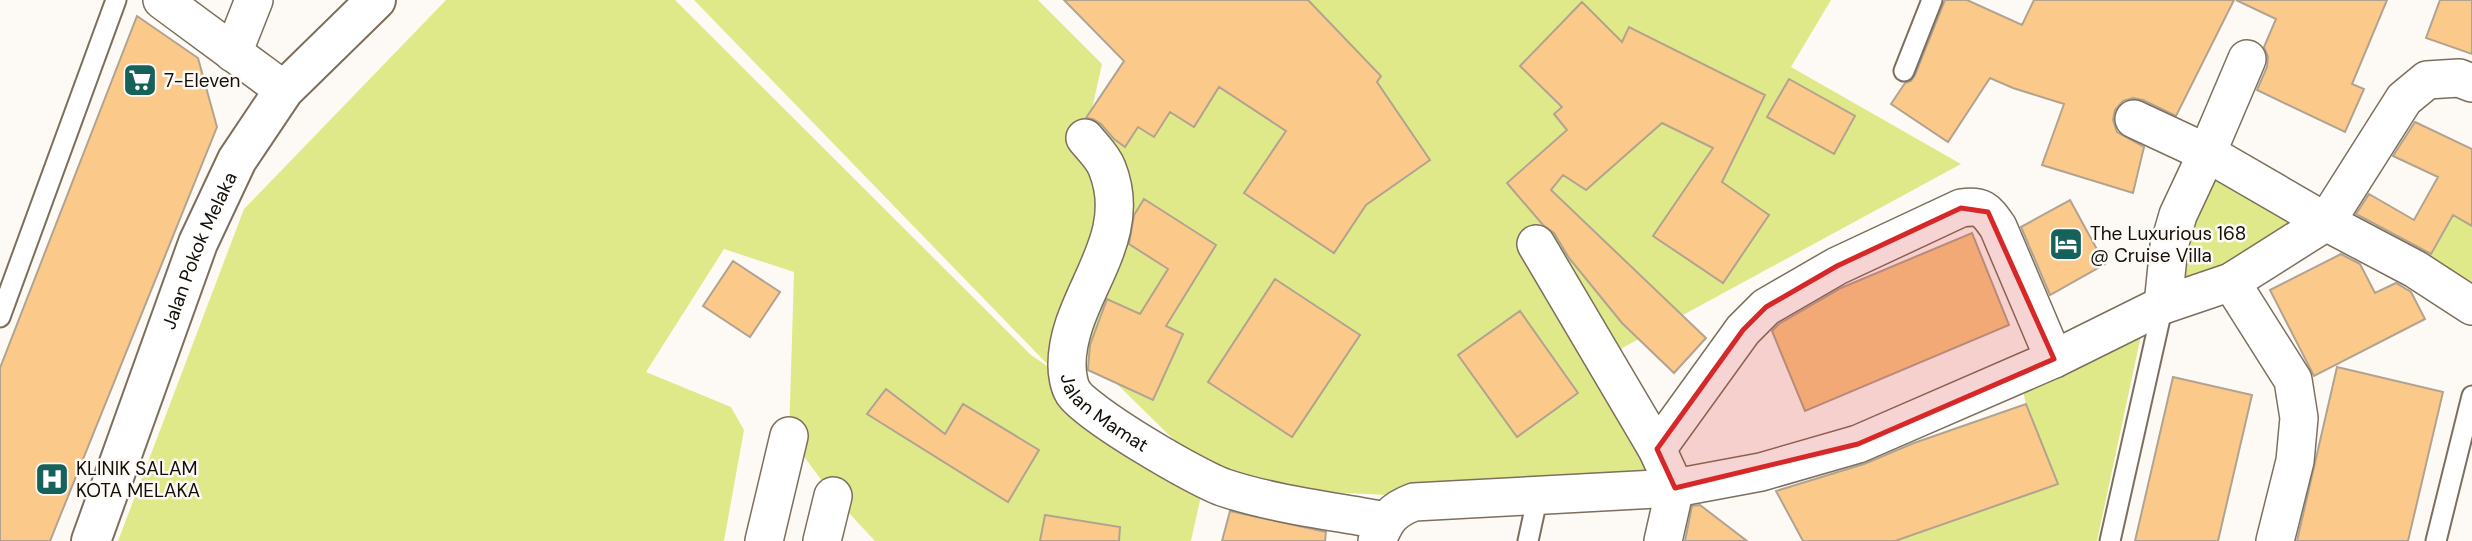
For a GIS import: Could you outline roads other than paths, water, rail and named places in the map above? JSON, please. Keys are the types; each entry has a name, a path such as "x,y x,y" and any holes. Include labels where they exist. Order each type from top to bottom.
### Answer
{"street":[{"path":"162,0 284,90"},
{"path":"233,53 254,0"},
{"name":"Jalan Pokok Melaka","path":"91,541 198,243 237,160 284,90 376,0"},
{"path":"2163,305 2169,246 2178,215 2247,59"},
{"path":"1382,531 1398,508 1414,502 1675,488 1761,472 1858,444 2054,359 2163,305 2231,282 2326,222 2404,99 2427,80 2459,78 2472,83"},
{"path":"2134,119 2207,153 2326,222 2415,269 2472,306"},
{"name":"Jalan Mamat","path":"1085,138 1107,167 1114,201 1112,234 1069,337 1066,368 1073,392 1095,413 1179,466 1222,487 1382,531"},
{"path":"1657,449 1743,330 1766,307 1837,265 1961,208 1976,206 1988,212 1998,227 2054,359"},
{"path":"1536,244 1657,449 1675,488 1663,541"},
{"path":"2231,282 2293,380 2299,418 2295,461 2275,541"},
{"path":"764,541 789,436"},
{"path":"822,541 833,496"}],"lane":[{"path":"0,317 116,0"},
{"path":"1903,71 1932,0"},
{"path":"2110,541 2163,305"},
{"path":"2436,541 2472,396"},
{"path":"1528,541 1538,495"}],"place":[{"name":"7-Eleven","path":"140,80"},
{"name":"The Luxurious 168 @ Cruise Villa","path":"2066,244"},
{"name":"KLINIK SALAM KOTA MELAKA","path":"52,479"}]}
